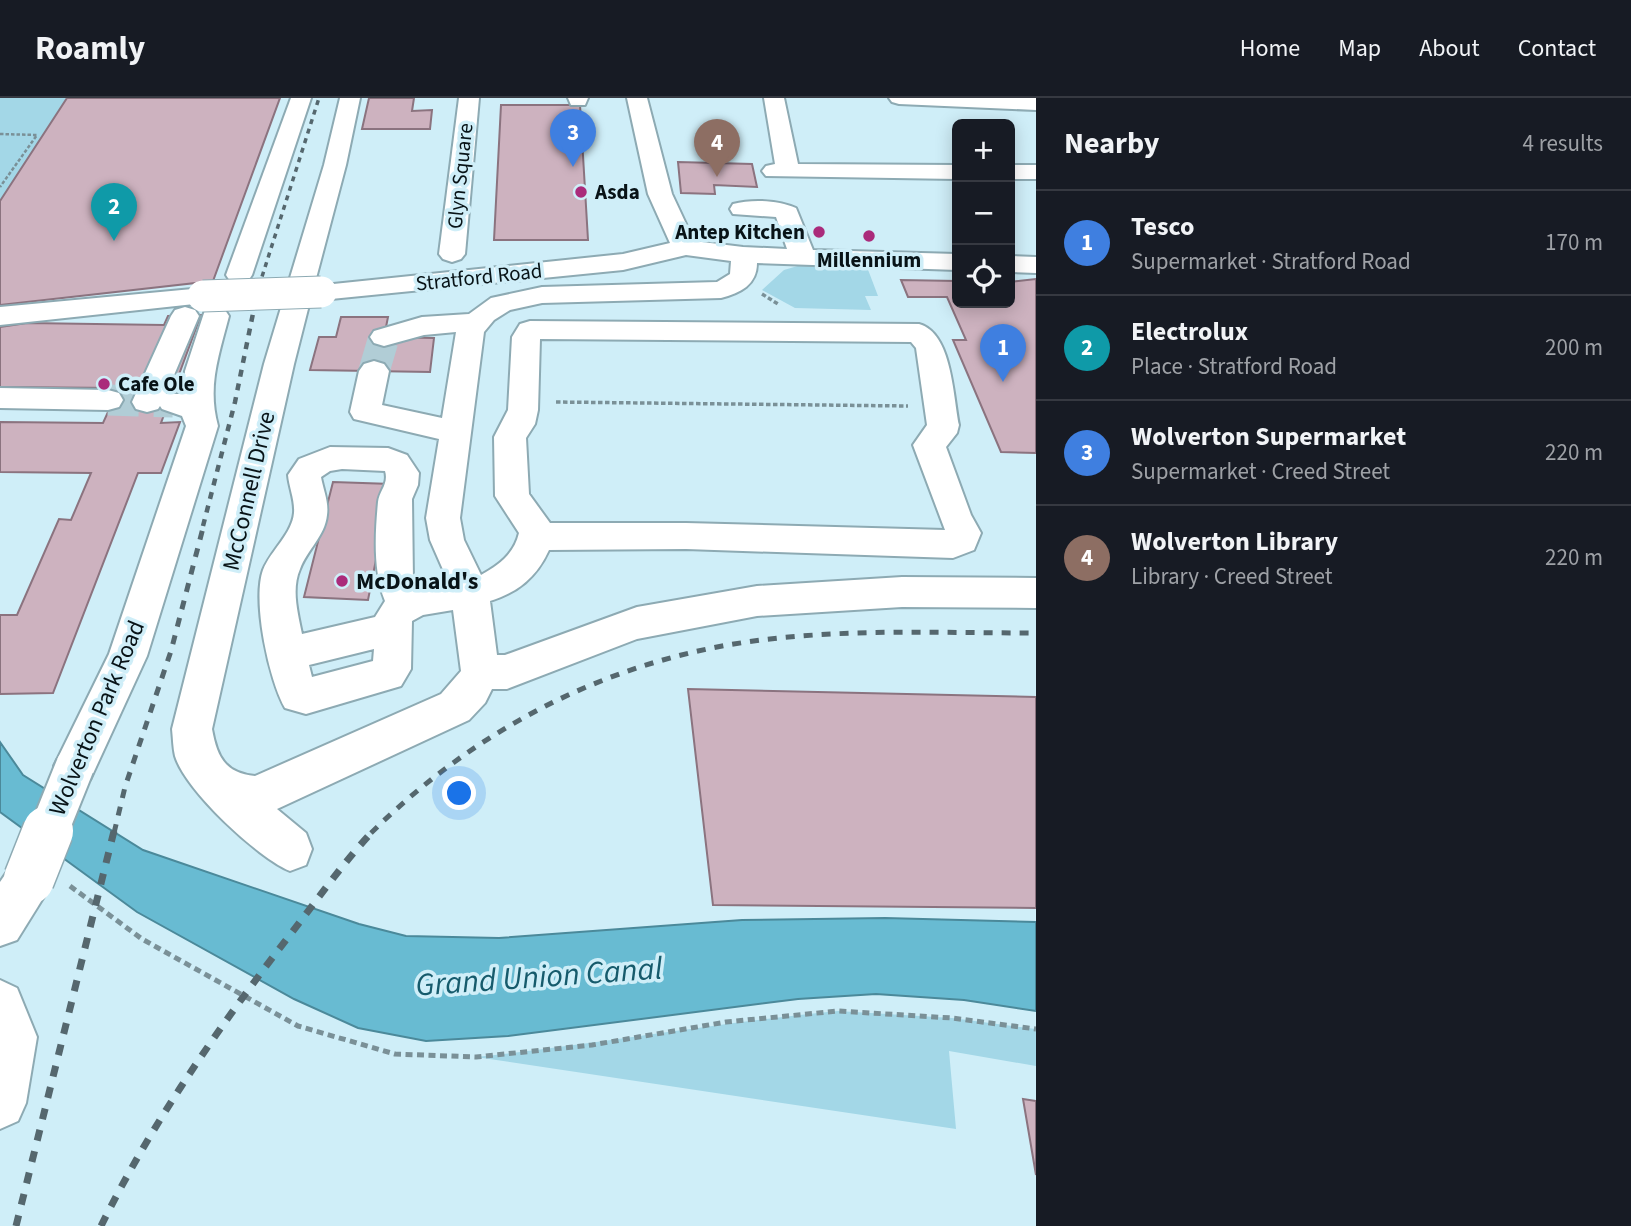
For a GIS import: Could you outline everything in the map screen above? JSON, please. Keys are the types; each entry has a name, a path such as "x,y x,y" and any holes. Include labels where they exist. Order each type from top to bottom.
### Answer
{"street":[{"path":"239,275 301,98"},
{"name":"McConnell Drive","path":"290,849 215,783 197,756 192,729 279,364 335,165 350,98"},
{"name":"Glyn Square","path":"452,254 469,98"},
{"path":"636,98 659,191 672,228 685,247"},
{"path":"774,98 781,171 952,172"},
{"path":"899,98 1036,104"},
{"path":"1015,172 1036,172"},
{"path":"742,209 780,210 787,214 802,256"},
{"name":"Stratford Road","path":"0,316 153,300 214,295 310,293 524,272 649,258 685,247 743,256 952,262"},
{"path":"215,783 233,794 256,797 455,707 471,691 481,672 473,632 471,593 447,540 443,518 470,332 487,310 515,299 542,295 721,290 742,278 746,272 743,256"},
{"path":"1015,264 1036,265"},
{"path":"172,405 167,357 185,316"},
{"name":"Wolverton Park Road","path":"0,923 47,881 75,765 128,656 202,426 172,405 200,371 215,316"},
{"path":"384,337 422,327 476,321"},
{"path":"399,616 471,593 514,574 536,547 537,532 512,496 510,437 519,424 524,401 526,337 530,330 919,333 930,347 943,425 941,433 929,445 955,517 964,533 962,540 953,544 686,536 537,537"},
{"path":"374,371 365,412 455,432"},
{"path":"0,398 108,400"},
{"path":"325,459 388,460 396,463 402,473 402,485 394,499 395,581 399,616 392,668 382,677 299,696 280,608 278,582 281,569 299,544 310,519 311,506 304,475 314,463 325,459"},
{"path":"481,672 507,673 566,647 637,623 757,601 902,592 1036,593"},
{"path":"0,1004 12,1037 0,1103"}],"path":[{"path":"0,134 37,135 0,187"},
{"path":"524,401 938,407"},
{"path":"47,881 142,939 298,1026 395,1054 476,1057 592,1045 726,1022 838,1010 952,1018 1036,1029"}],"shaded area":[{"path":"0,98 69,98 0,201"},
{"path":"801,265 867,267 878,296 865,296 871,310 795,308 762,290 784,270"},
{"path":"838,1011 952,1018 1036,1029 1036,1066 949,1051 956,1129 476,1057 747,1021"}],"water":[{"name":"Grand Union Canal","path":"0,742 23,775 143,850 359,924 406,936 499,938 742,920 885,918 1036,922 1036,1011 964,1000 876,994 798,999 508,1036 426,1041 358,1028 294,999 137,912 0,812"}],"building":[{"path":"67,98 280,98 213,281 0,305 0,201"},
{"path":"369,98 414,98 412,111 432,110 430,129 362,129"},
{"path":"501,105 580,105 588,240 494,240"},
{"path":"678,162 752,164 757,187 714,185 715,194 681,193"},
{"path":"1036,279 1036,453 1001,452 953,340 966,340 947,297 908,297 901,280 952,281 952,308 1015,308 1015,281"},
{"path":"201,315 161,423 180,422 161,473 138,473 53,693 0,694 0,615 17,615 59,519 71,520 91,473 0,472 0,422 103,423 119,388 0,387 0,327 27,323 164,325 168,316"},
{"path":"341,317 388,317 384,337 434,338 430,372 310,370 319,337 336,337"},
{"path":"333,482 391,484 368,600 304,597"},
{"path":"688,689 1036,697 1036,908 713,905"},
{"path":"1023,1099 1036,1101 1036,1175"}],"tunnel":[{"path":"374,371 384,337"},
{"path":"108,400 173,402"}],"railway":[{"path":"259,286 319,98"},
{"path":"203,526 235,402 259,284"},
{"path":"114,833 125,787 171,651 204,524"},
{"path":"372,832 447,768 530,714 574,692 668,659 717,647 796,636 876,632 1036,633"},
{"path":"16,1226 114,831"},
{"path":"101,1226 163,1114 210,1043 328,884 372,832"}],"place":[{"name":"Wolverton Supermarket","path":"573,167"},
{"name":"Wolverton Library","path":"717,177"},
{"name":"Asda","path":"581,192"},
{"name":"Antep Kitchen","path":"819,232"},
{"name":"Millennium","path":"869,236"},
{"name":"Electrolux","path":"114,241"},
{"name":"Tesco","path":"1003,382"},
{"name":"Cafe Ole","path":"104,384"},
{"name":"McDonald's","path":"342,581"}]}
